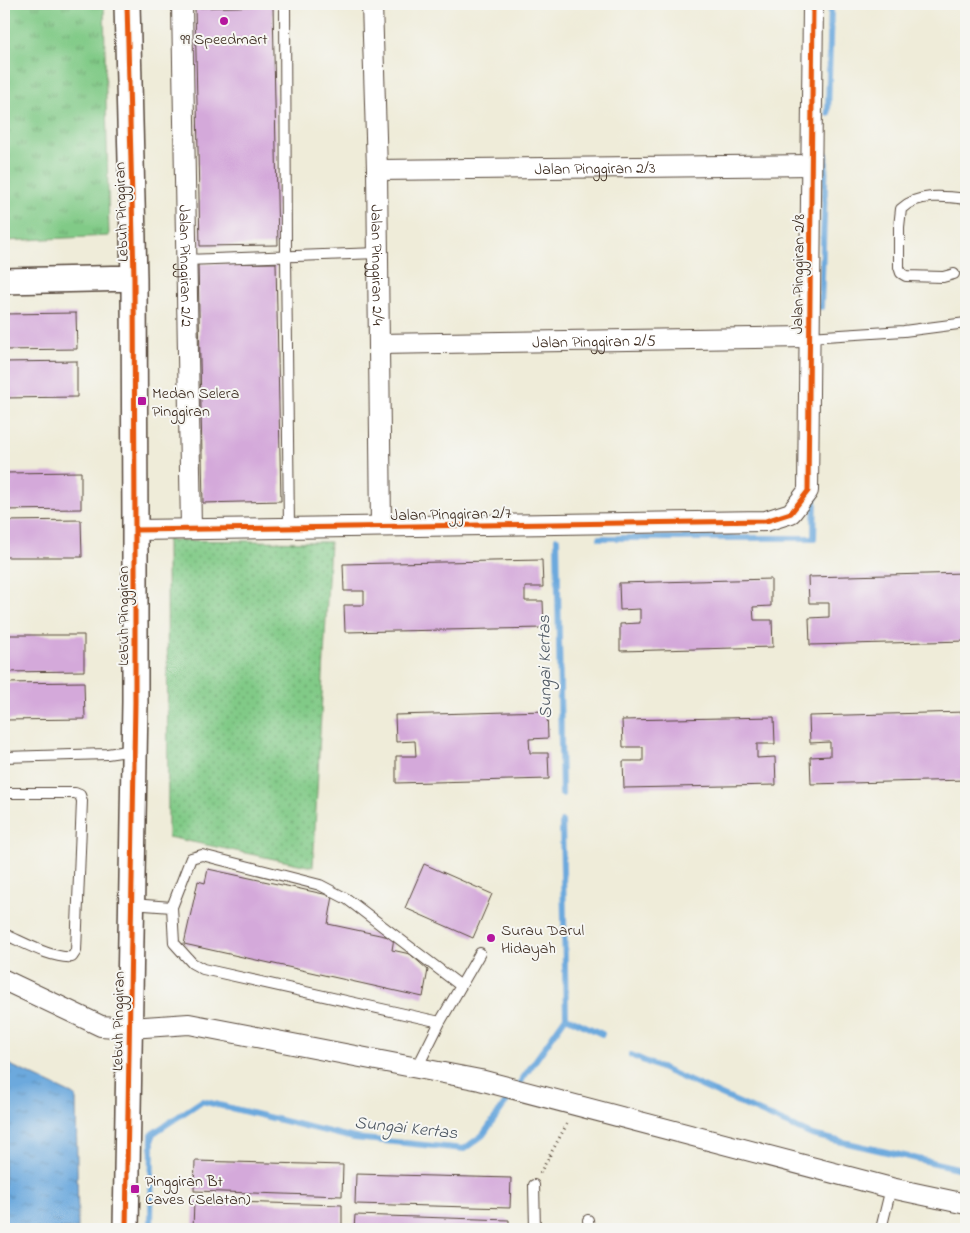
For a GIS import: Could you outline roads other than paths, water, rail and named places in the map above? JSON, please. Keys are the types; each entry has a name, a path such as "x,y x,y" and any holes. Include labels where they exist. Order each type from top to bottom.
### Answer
{"street":[{"name":"Lebuh Pinggiran","path":"126,1229 134,750 135,530 134,278 127,4"},
{"name":"Jalan Pinggiran 2/2","path":"182,4 192,529"},
{"name":"Jalan Pinggiran 2/4","path":"372,4 377,170 381,526"},
{"name":"Jalan Pinggiran 2/8","path":"766,521 790,513 808,490 813,4"},
{"name":"Jalan Pinggiran 2/3","path":"377,170 811,166"},
{"path":"4,281 134,278"},
{"name":"Jalan Pinggiran 2/5","path":"379,344 809,337"},
{"name":"Jalan Pinggiran 2/7","path":"135,530 766,521"},
{"path":"4,980 101,1026 130,1028 189,1024 480,1080 891,1188 966,1204"}],"lane":[{"path":"285,4 289,528"},
{"path":"954,274 943,277 906,276 900,273 900,209 912,201 935,196 966,199"},
{"path":"186,260 378,253"},
{"path":"809,337 904,331 966,323"},
{"path":"4,757 107,754 134,750"},
{"path":"4,793 75,793 80,795 82,801 76,950 72,957 64,958 51,954 4,934"},
{"path":"440,1022 203,969 192,963 174,943 172,908 191,858 202,855 320,885 347,899 461,986"},
{"path":"132,904 172,908"},
{"path":"416,1068 480,953"},
{"path":"534,1185 535,1229"},
{"path":"881,1229 891,1188"}],"water":[{"path":"4,1062 76,1096 78,1229 4,1229"}],"waterway":[{"name":"Sungai Kertas","path":"828,113 831,4"},
{"path":"821,307 826,155"},
{"name":"Sungai Kertas","path":"600,538 814,538 815,491"},
{"name":"Sungai Kertas","path":"557,539 562,794"},
{"name":"Sungai Kertas","path":"151,1229 152,1134 202,1101 354,1138 464,1149 483,1135 566,1017 562,822"},
{"path":"566,1017 602,1034"},
{"path":"631,1055 812,1135 966,1170"}],"place":[{"name":"99 Speedmart","path":"224,21"},
{"name":"Medan Selera Pinggiran","path":"142,401"},
{"name":"Surau Darul Hidayah","path":"491,938"},
{"name":"Pinggiran Bt Caves (Selatan)","path":"135,1189"}]}
